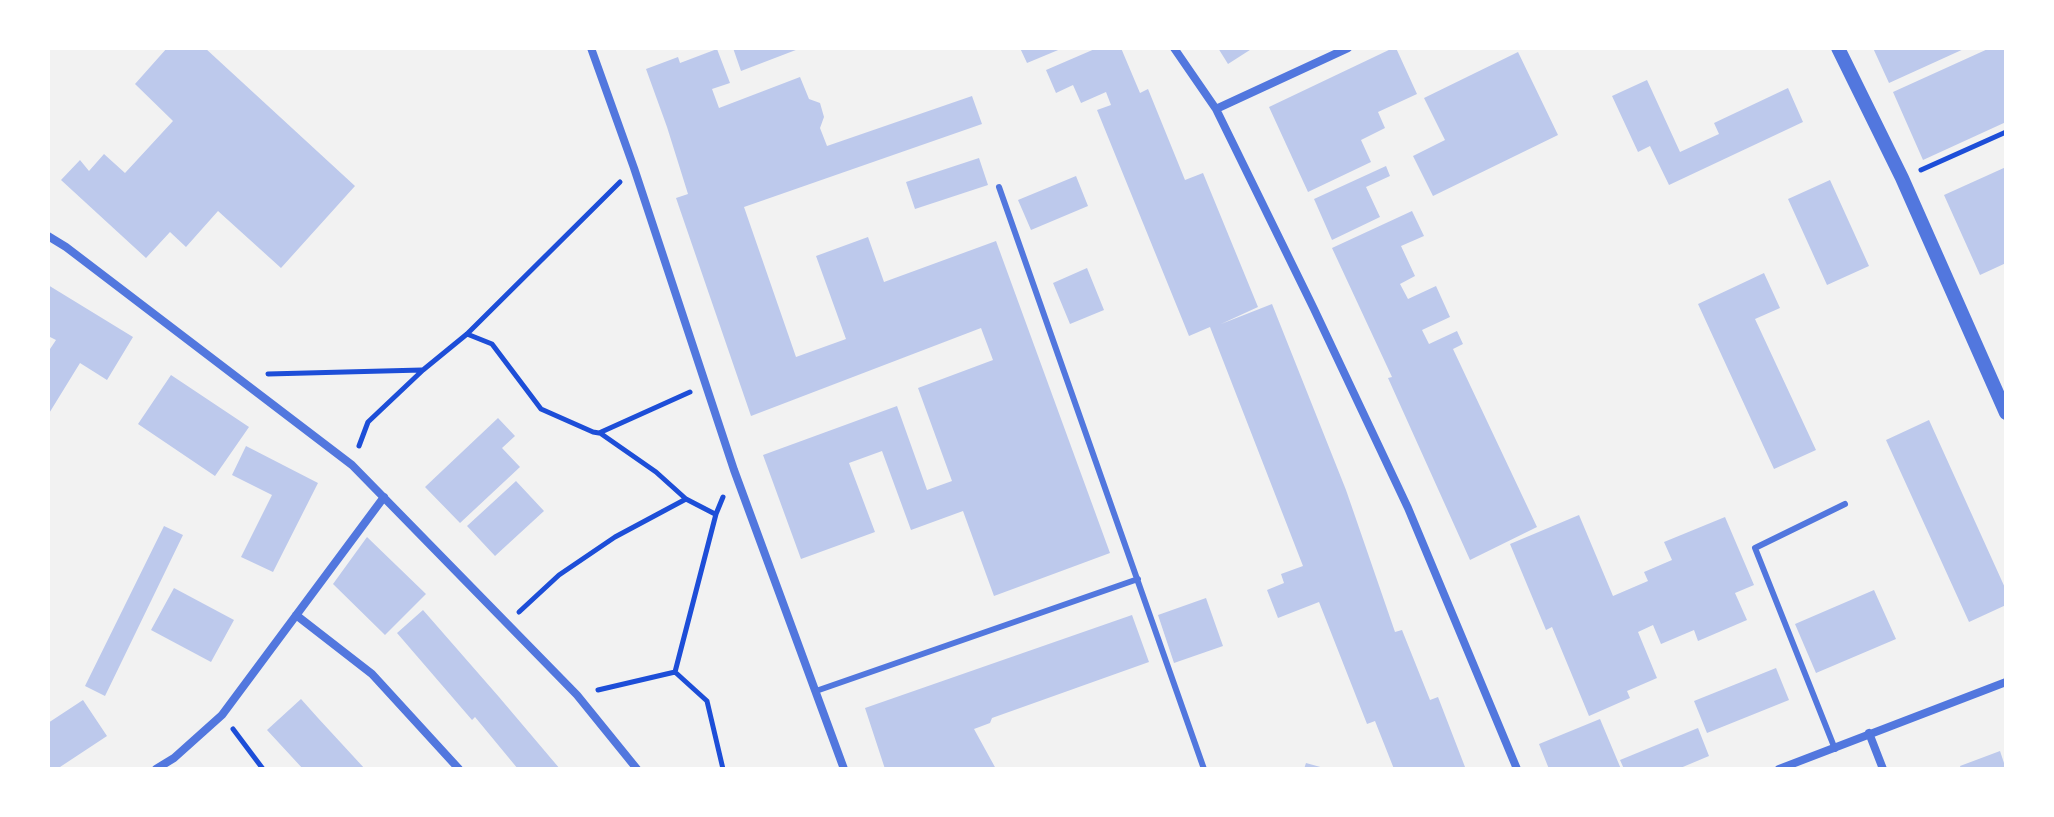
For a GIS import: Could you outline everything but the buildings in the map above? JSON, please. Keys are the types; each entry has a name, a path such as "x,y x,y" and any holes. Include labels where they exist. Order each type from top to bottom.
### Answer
{"street":[{"path":"591,48 734,470 844,769"},
{"path":"1174,48 1216,109 1408,508 1517,769"},
{"path":"1216,109 1348,48"},
{"path":"1838,48 1902,178 2006,413"},
{"path":"48,236 352,465 577,695 637,769"},
{"path":"156,769 174,758 222,715 384,497"},
{"path":"296,615 372,674 459,769"},
{"path":"1779,769 2006,682"},
{"path":"1869,733 1883,769"}],"lane":[{"path":"999,187 1204,769"},
{"path":"1835,749 1755,548 1845,504"},
{"path":"816,691 1138,579"}],"path":[{"path":"1902,178 2006,132"},
{"path":"352,465 368,422 467,334 634,168"},
{"path":"467,334 492,344 541,409 599,433 656,472 686,499 716,514"},
{"path":"234,375 423,370"},
{"path":"599,433 707,384"},
{"path":"675,672 716,514 734,470"},
{"path":"507,624 559,575 615,537 686,499"},
{"path":"577,695 675,672"},
{"path":"675,672 707,701 723,769"},
{"path":"242,740 263,769"}]}
